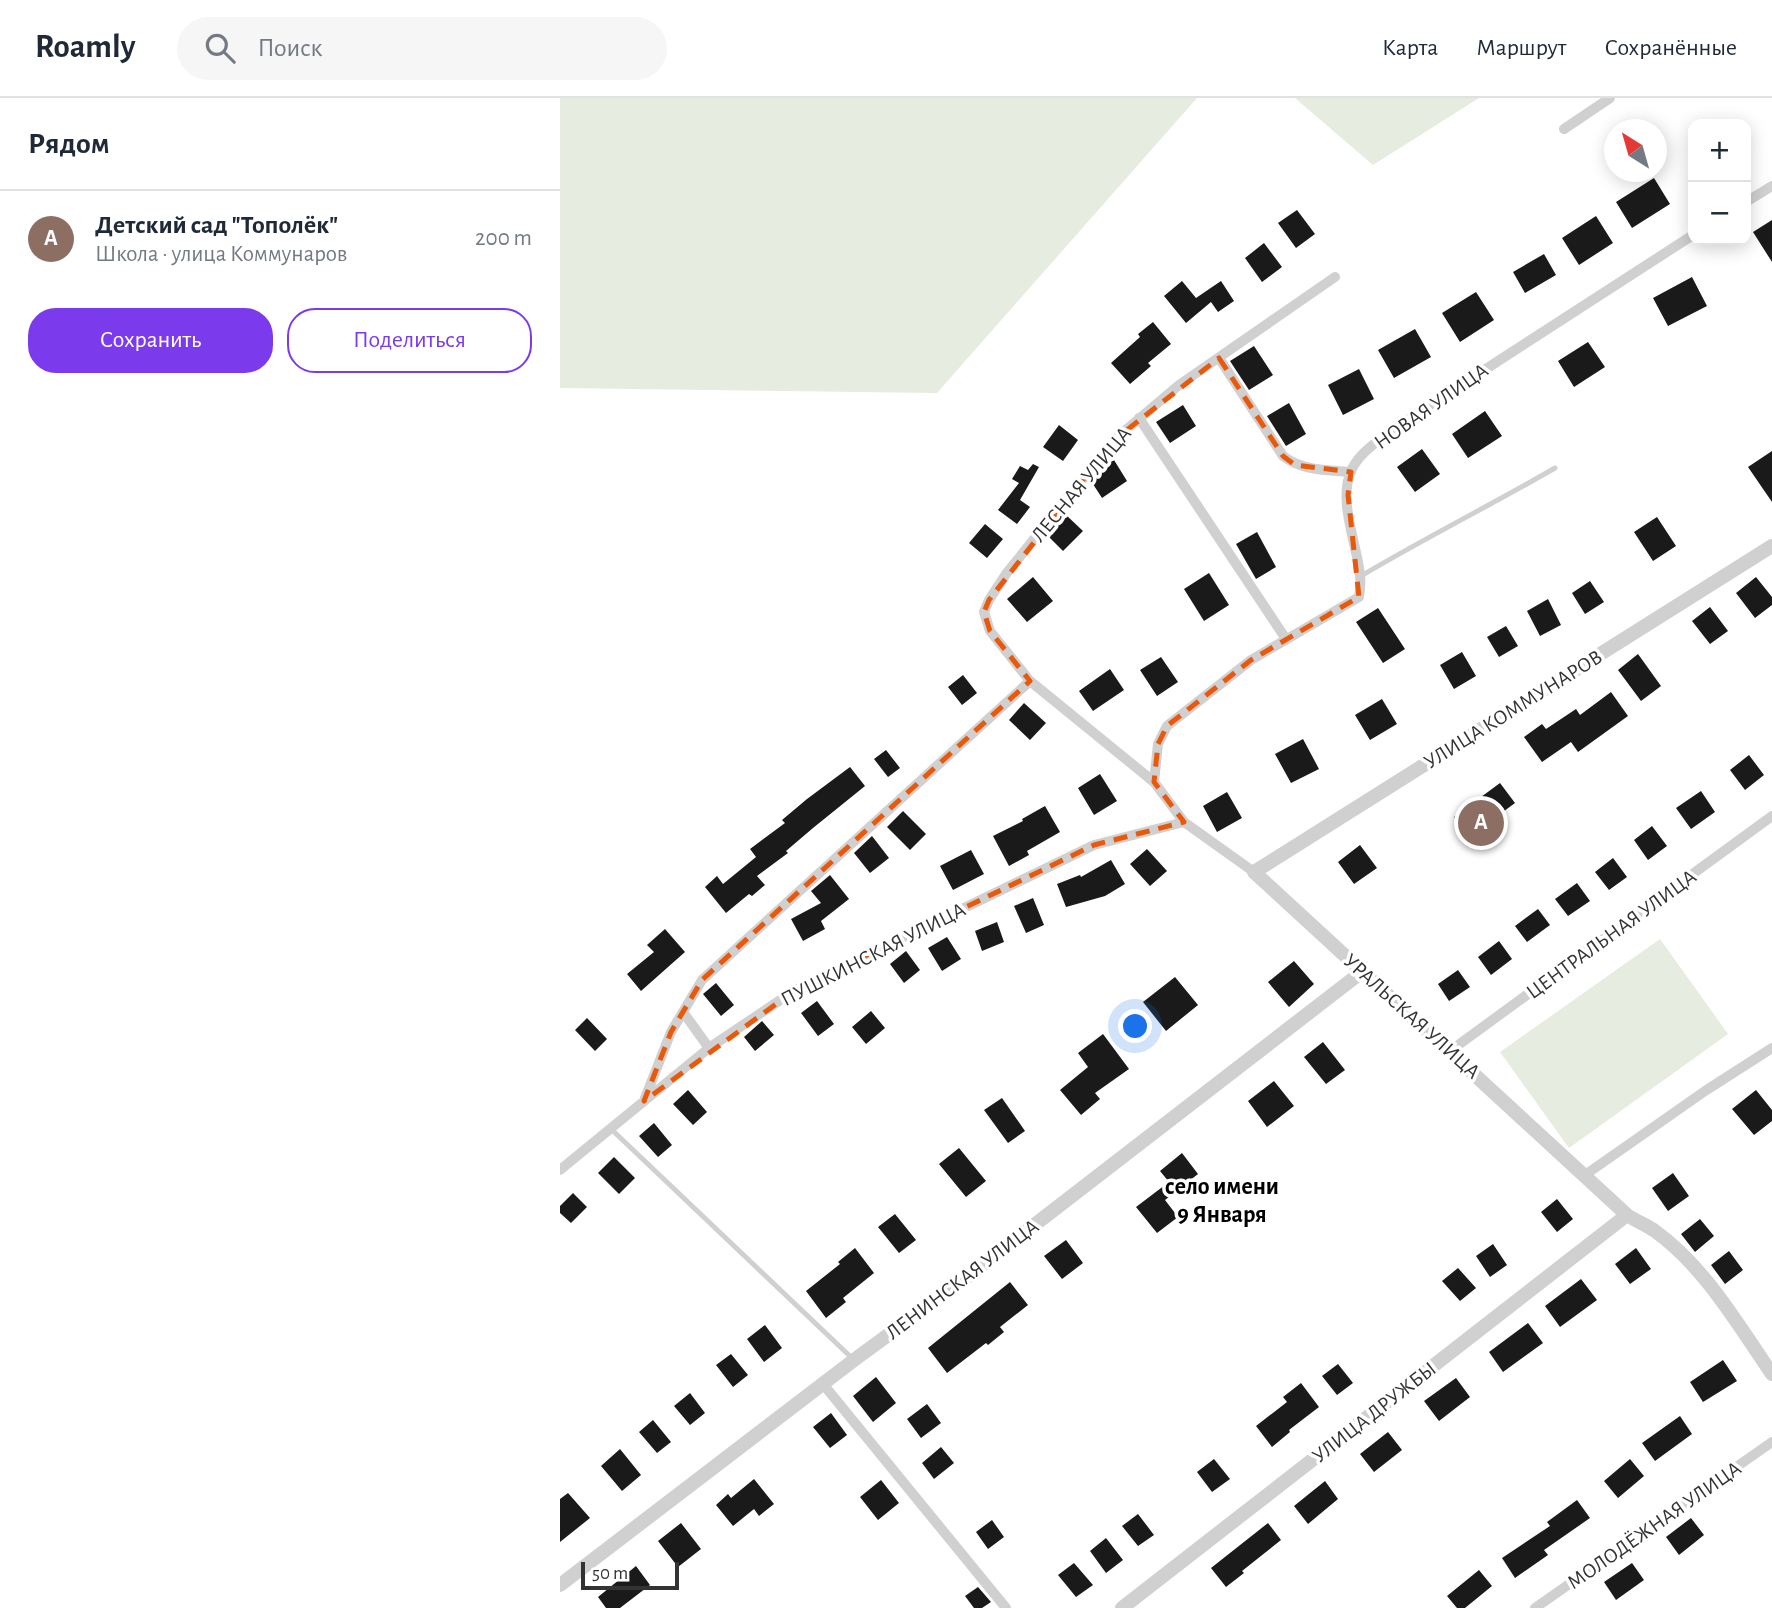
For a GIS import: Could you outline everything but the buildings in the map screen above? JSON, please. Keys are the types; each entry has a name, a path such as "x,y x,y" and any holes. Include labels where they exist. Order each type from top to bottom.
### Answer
{"street":[{"path":"1564,129 1610,98"},
{"path":"1751,199 1772,186"},
{"name":"НОВАЯ УЛИЦА","path":"1351,472 1362,455 1390,431 1688,237"},
{"name":"ЛЕСНАЯ УЛИЦА","path":"1030,681 990,631 984,612 1006,574 1098,458 1139,418 1179,385 1335,277"},
{"path":"1154,782 1158,744 1167,726 1251,660 1359,597 1361,576 1352,537 1348,495 1351,472 1315,470 1295,465 1283,456 1219,358"},
{"path":"1139,418 1286,639"},
{"name":"УЛИЦА КОММУНАРОВ","path":"1254,872 1772,546"},
{"path":"644,1101 671,1032 702,981 1030,681"},
{"name":"УРАЛЬСКАЯ УЛИЦА","path":"1030,681 1154,782 1184,821 1254,872 1627,1216 1654,1231 1695,1270 1720,1300 1772,1374"},
{"name":"ЦЕНТРАЛЬНАЯ УЛИЦА","path":"1450,1051 1772,816"},
{"name":"ПУШКИНСКАЯ УЛИЦА","path":"560,1170 709,1048 795,990 1094,845 1184,821"},
{"name":"ЛЕНИНСКАЯ УЛИЦА","path":"560,1585 963,1280 1363,971"},
{"path":"683,1012 709,1048"},
{"path":"1585,1175 1705,1091 1771,1052"},
{"name":"УЛИЦА ДРУЖБЫ","path":"1122,1608 1627,1216"},
{"path":"823,1384 1006,1608"},
{"name":"МОЛОДЁЖНАЯ УЛИЦА","path":"1535,1608 1772,1442"}],"lane":[{"path":"1361,576 1555,468"},
{"path":"610,1128 854,1360"}],"highlighted area":[{"path":"1219,358 1283,456 1295,465 1351,472 1348,495 1359,597 1251,660 1167,726 1158,744 1154,782 1184,822 1094,845 795,990 644,1101 671,1032 702,980 1030,681 990,631 984,612 989,600 1114,440"}],"shaded area":[{"path":"560,98 1197,98 937,393 560,388"},
{"path":"1295,98 1479,98 1373,165"},
{"path":"1660,939 1728,1034 1569,1148 1500,1052"}],"place":[{"name":"Детский сад \"Тополёк\"","path":"1481,823"}],"district":[{"name":"село имени 9 Января","path":"1222,1200"}]}
